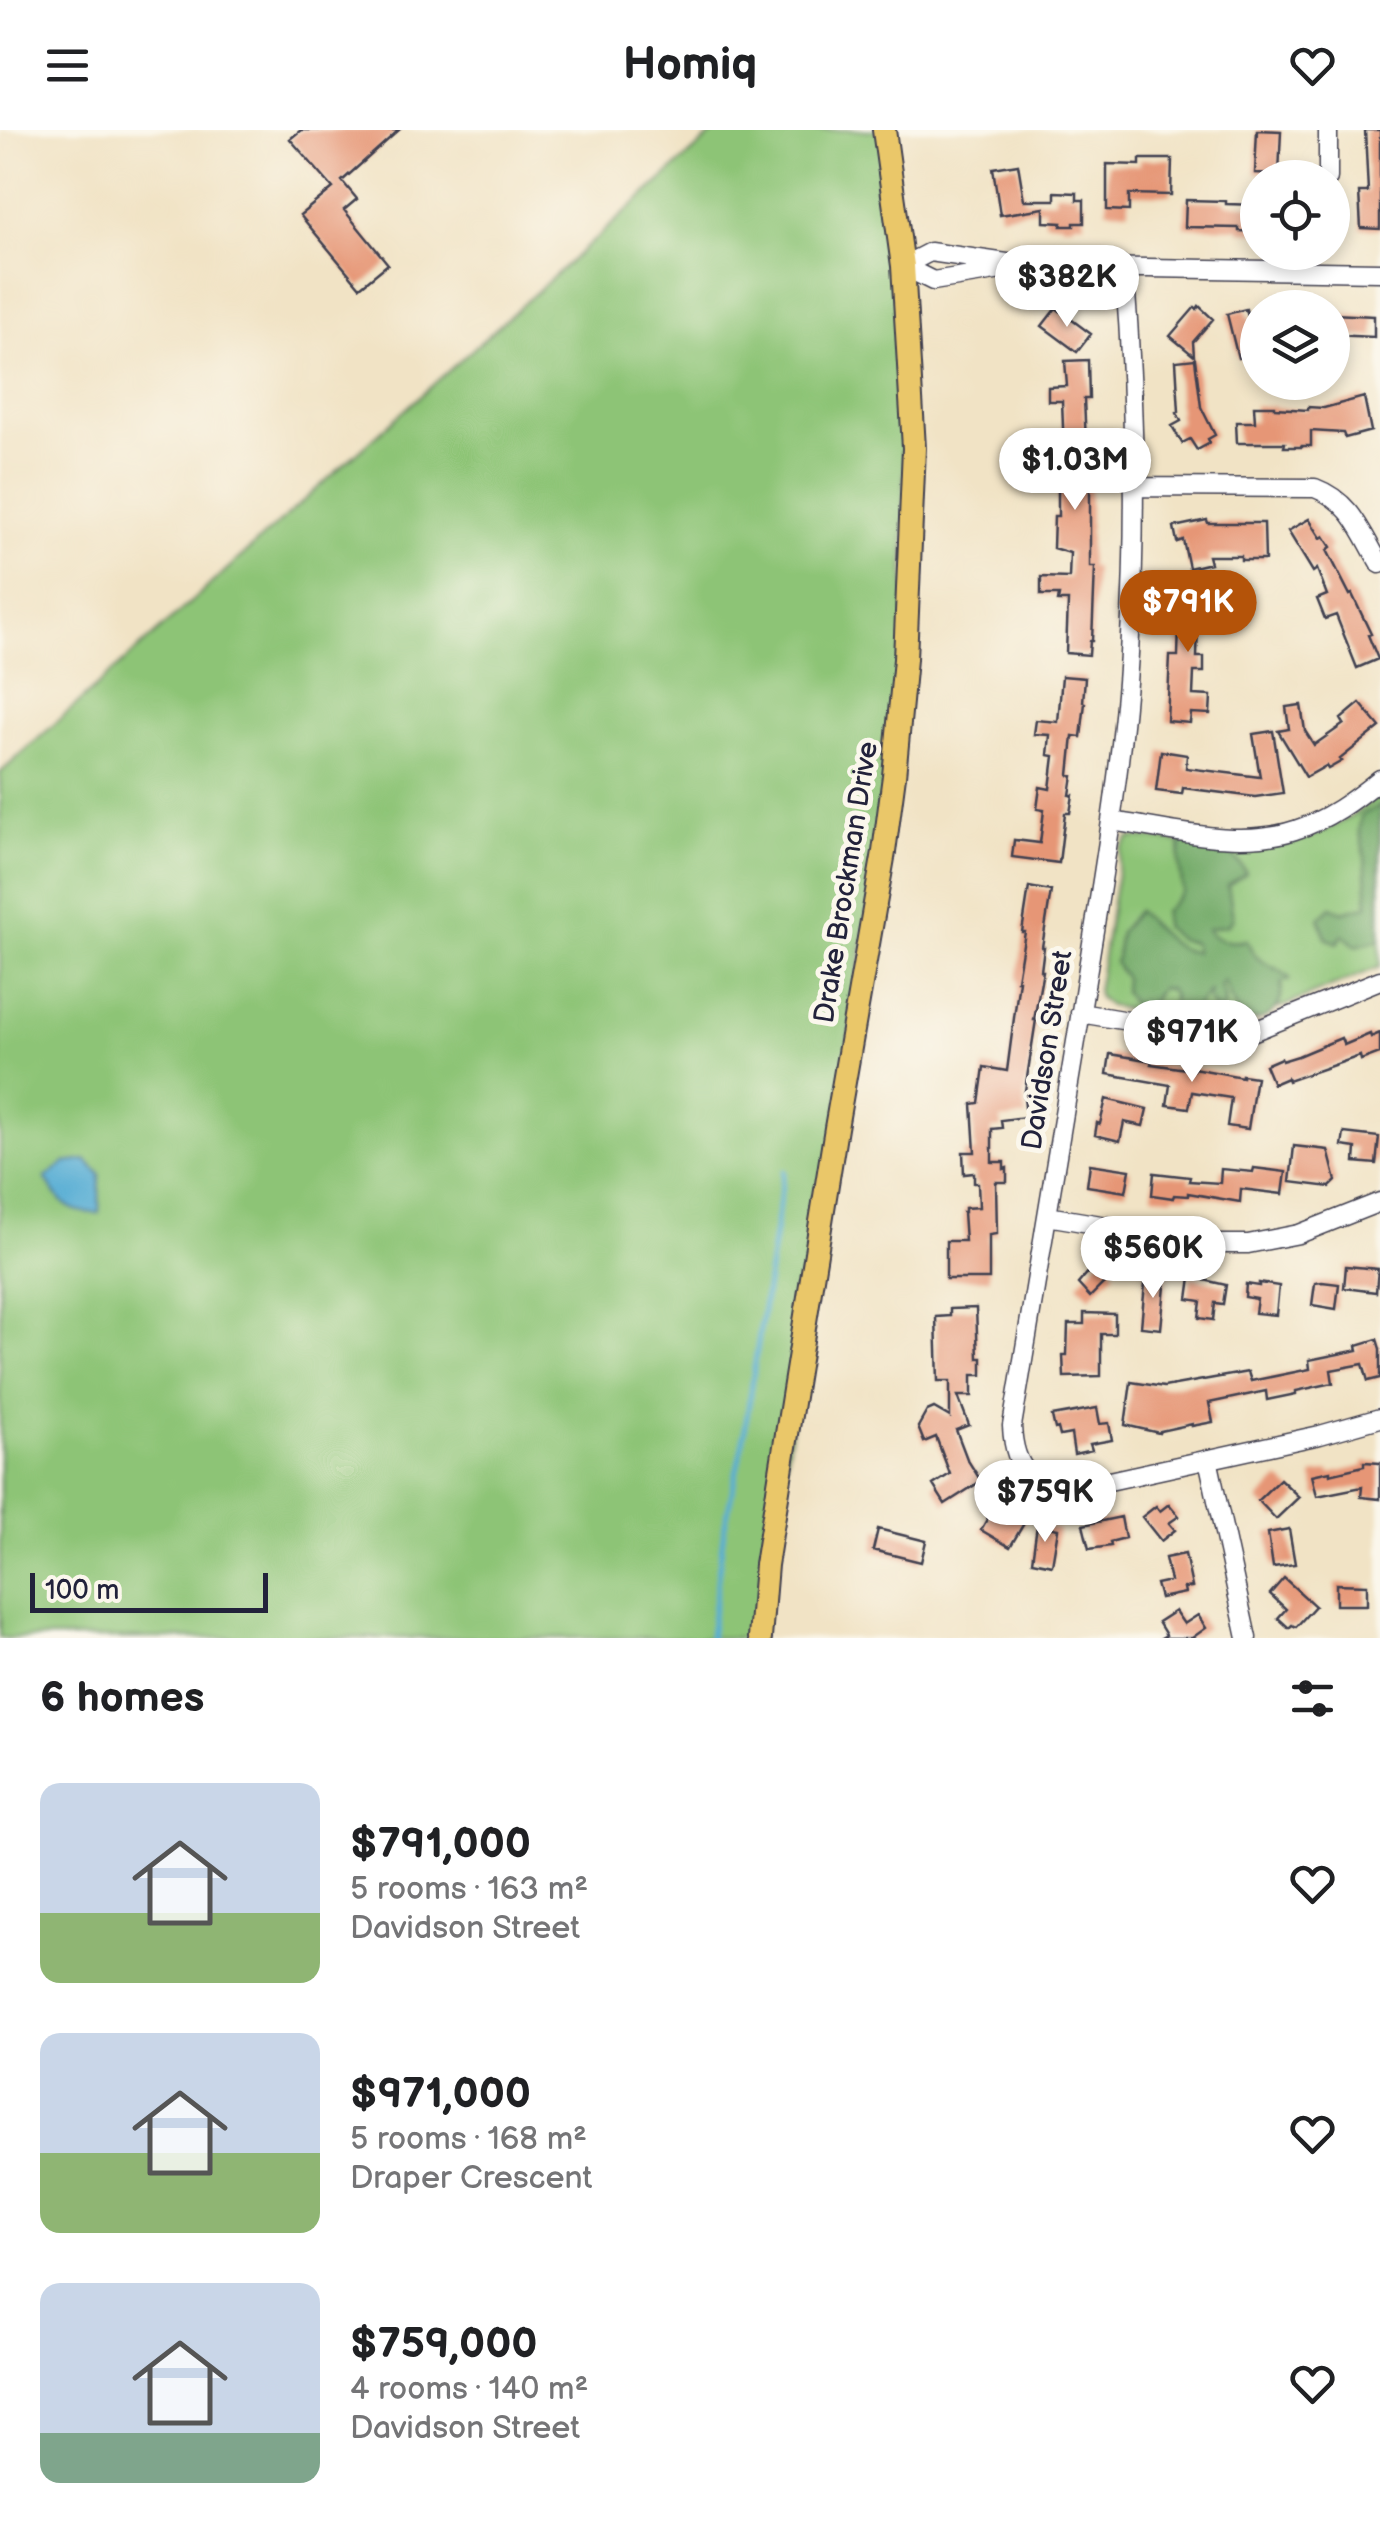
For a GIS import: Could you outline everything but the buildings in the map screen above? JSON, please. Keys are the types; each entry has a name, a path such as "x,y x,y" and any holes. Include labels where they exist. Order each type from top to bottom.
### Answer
{"main road":[{"name":"Drake Brockman Drive","path":"760,1638 766,1565 882,866 905,660 914,448 903,266 884,130"}],"street":[{"path":"1328,130 1328,160"},
{"path":"903,266 930,252 1028,266 1240,264"},
{"path":"903,266 932,281 1028,266"},
{"path":"1350,266 1380,272"},
{"name":"Davidson Street","path":"1124,267 1134,488 1129,654 1111,821 1012,1426 1013,1446 1020,1464 1039,1482 1057,1488 1077,1488 1320,1435 1380,1418"},
{"path":"1134,488 1315,488 1333,495 1347,507 1380,564"},
{"path":"1111,821 1218,836 1281,834 1328,816 1380,779"},
{"path":"1080,1013 1228,1036 1252,1032 1380,980"},
{"path":"1047,1216 1215,1244 1248,1244 1299,1234 1380,1202"},
{"path":"1208,1460 1247,1638"}],"green space":[{"path":"717,130 884,130 903,266 905,659 760,1638 0,1638 0,773"},
{"path":"1380,795 1380,967 1239,1021 1164,1016 1109,1006 1099,998 1097,991 1121,849 1129,838 1231,849 1278,846 1340,823"},
{"path":"1380,806 1380,940 1356,946 1343,935 1337,943 1326,938 1319,918 1331,907 1343,912 1368,905 1359,829 1361,815"},
{"path":"1181,842 1219,848 1246,873 1228,885 1233,918 1228,925 1207,929 1224,940 1247,940 1259,959 1290,979 1282,982 1278,1006 1264,1018 1252,1020 1242,1016 1224,981 1220,986 1225,1004 1219,1015 1208,1000 1210,990 1192,1012 1179,1013 1171,1007 1174,999 1170,990 1160,988 1144,1013 1138,1012 1124,992 1125,978 1115,964 1120,932 1137,911 1170,942 1195,952 1194,943 1178,939 1164,927 1164,912 1183,892"}],"water":[{"path":"86,1160 100,1174 99,1213 66,1205 45,1178 65,1163"}],"waterway":[{"path":"710,1638 724,1529 743,1442 784,1171"}]}
